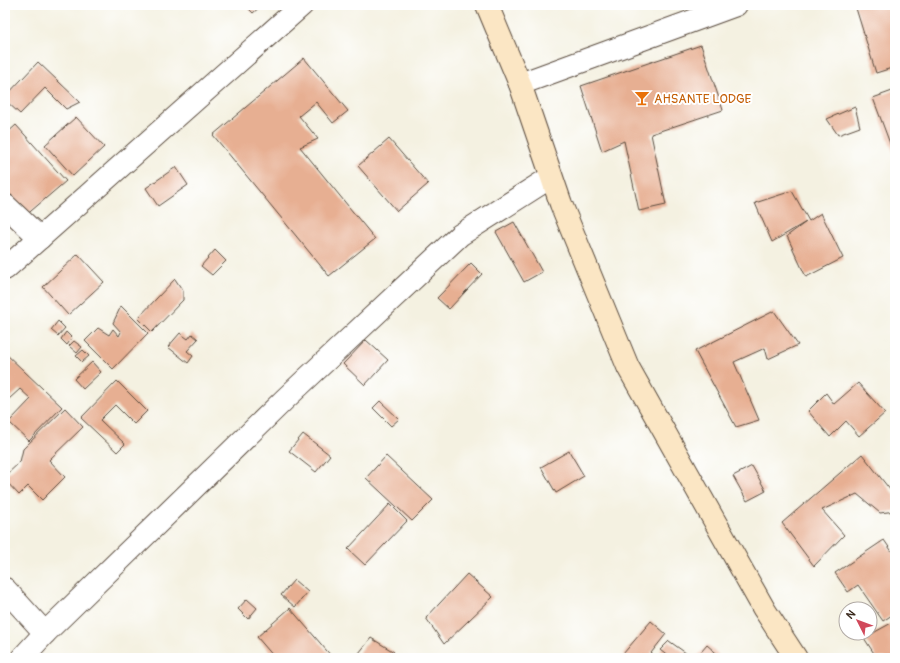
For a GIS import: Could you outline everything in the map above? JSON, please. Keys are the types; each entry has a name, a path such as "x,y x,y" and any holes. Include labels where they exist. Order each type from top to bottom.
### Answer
{"main road":[{"path":"487,5 520,84 551,177 628,367 764,609 796,658"}],"street":[{"path":"5,269 302,5"},
{"path":"520,84 736,5"},
{"path":"22,658 45,633 285,399 460,234 551,177"},
{"path":"5,205 40,238"},
{"path":"5,589 45,633"}],"building":[{"path":"245,5 262,5 253,13"},
{"path":"855,5 895,5 895,67 876,73"},
{"path":"701,45 723,110 651,134 666,205 639,211 624,141 602,151 581,86"},
{"path":"304,58 348,111 333,123 316,102 299,116 318,139 300,147 375,239 329,276 213,135"},
{"path":"38,62 80,102 66,109 45,88 20,114 5,100 5,97"},
{"path":"895,90 895,157 873,98"},
{"path":"855,107 860,127 838,135 827,119"},
{"path":"76,117 104,147 73,176 45,145"},
{"path":"16,125 66,181 24,217 5,195 5,135"},
{"path":"389,139 428,184 397,211 358,166"},
{"path":"176,167 188,185 158,206 146,188"},
{"path":"792,191 809,221 821,213 843,258 806,277 787,236 806,222 772,242 755,203"},
{"path":"514,222 542,272 524,282 496,232"},
{"path":"215,250 226,261 212,275 201,266"},
{"path":"78,254 104,282 68,315 43,287"},
{"path":"471,263 482,274 449,309 437,298"},
{"path":"175,279 183,291 183,300 152,332 138,318"},
{"path":"121,306 148,333 113,369 85,341 98,328 109,335 113,329 119,336 121,332 113,323"},
{"path":"774,311 798,345 768,359 765,348 734,362 759,420 736,427 695,351"},
{"path":"58,321 65,328 58,336 51,330"},
{"path":"66,332 72,338 67,345 61,339"},
{"path":"180,333 188,339 192,334 198,339 187,351 193,356 188,363 168,347"},
{"path":"366,340 388,360 365,385 343,364"},
{"path":"74,341 82,347 77,353 69,346"},
{"path":"83,350 89,356 82,362 76,356"},
{"path":"5,353 62,407 29,441 9,422 31,399 20,389 9,399 5,395"},
{"path":"92,362 101,372 83,389 74,379"},
{"path":"117,381 147,411 134,424 115,405 100,420 125,444 117,452 81,418"},
{"path":"858,383 885,413 859,436 846,421 830,437 808,411 826,393 834,404"},
{"path":"380,401 399,419 391,426 373,408"},
{"path":"65,408 83,427 49,460 65,477 42,500 28,486 19,495 5,480 5,476 20,462 23,449"},
{"path":"303,434 330,455 316,472 289,451"},
{"path":"569,451 584,476 556,493 541,467"},
{"path":"862,454 895,496 895,511 880,513 857,494 822,510 844,535 814,566 782,523"},
{"path":"386,456 433,500 412,521 366,478"},
{"path":"752,466 766,491 747,501 733,476"},
{"path":"390,504 407,521 365,565 348,549"},
{"path":"884,540 895,556 895,613 883,621 878,614 878,601 869,601 858,585 848,592 835,573"},
{"path":"467,574 493,597 444,644 426,618"},
{"path":"294,580 308,592 295,607 281,595"},
{"path":"247,599 257,608 248,619 238,609"},
{"path":"290,608 333,658 275,658 257,637"},
{"path":"651,621 666,634 651,653 657,658 628,658 623,654"},
{"path":"895,621 895,658 877,658 866,641 878,641 878,630"},
{"path":"371,638 394,652 389,658 355,658"},
{"path":"669,641 690,656 688,658 670,658 660,650"},
{"path":"707,645 722,658 696,658"}],"place":[{"name":"AHSANTE LODGE","path":"642,98"}]}
